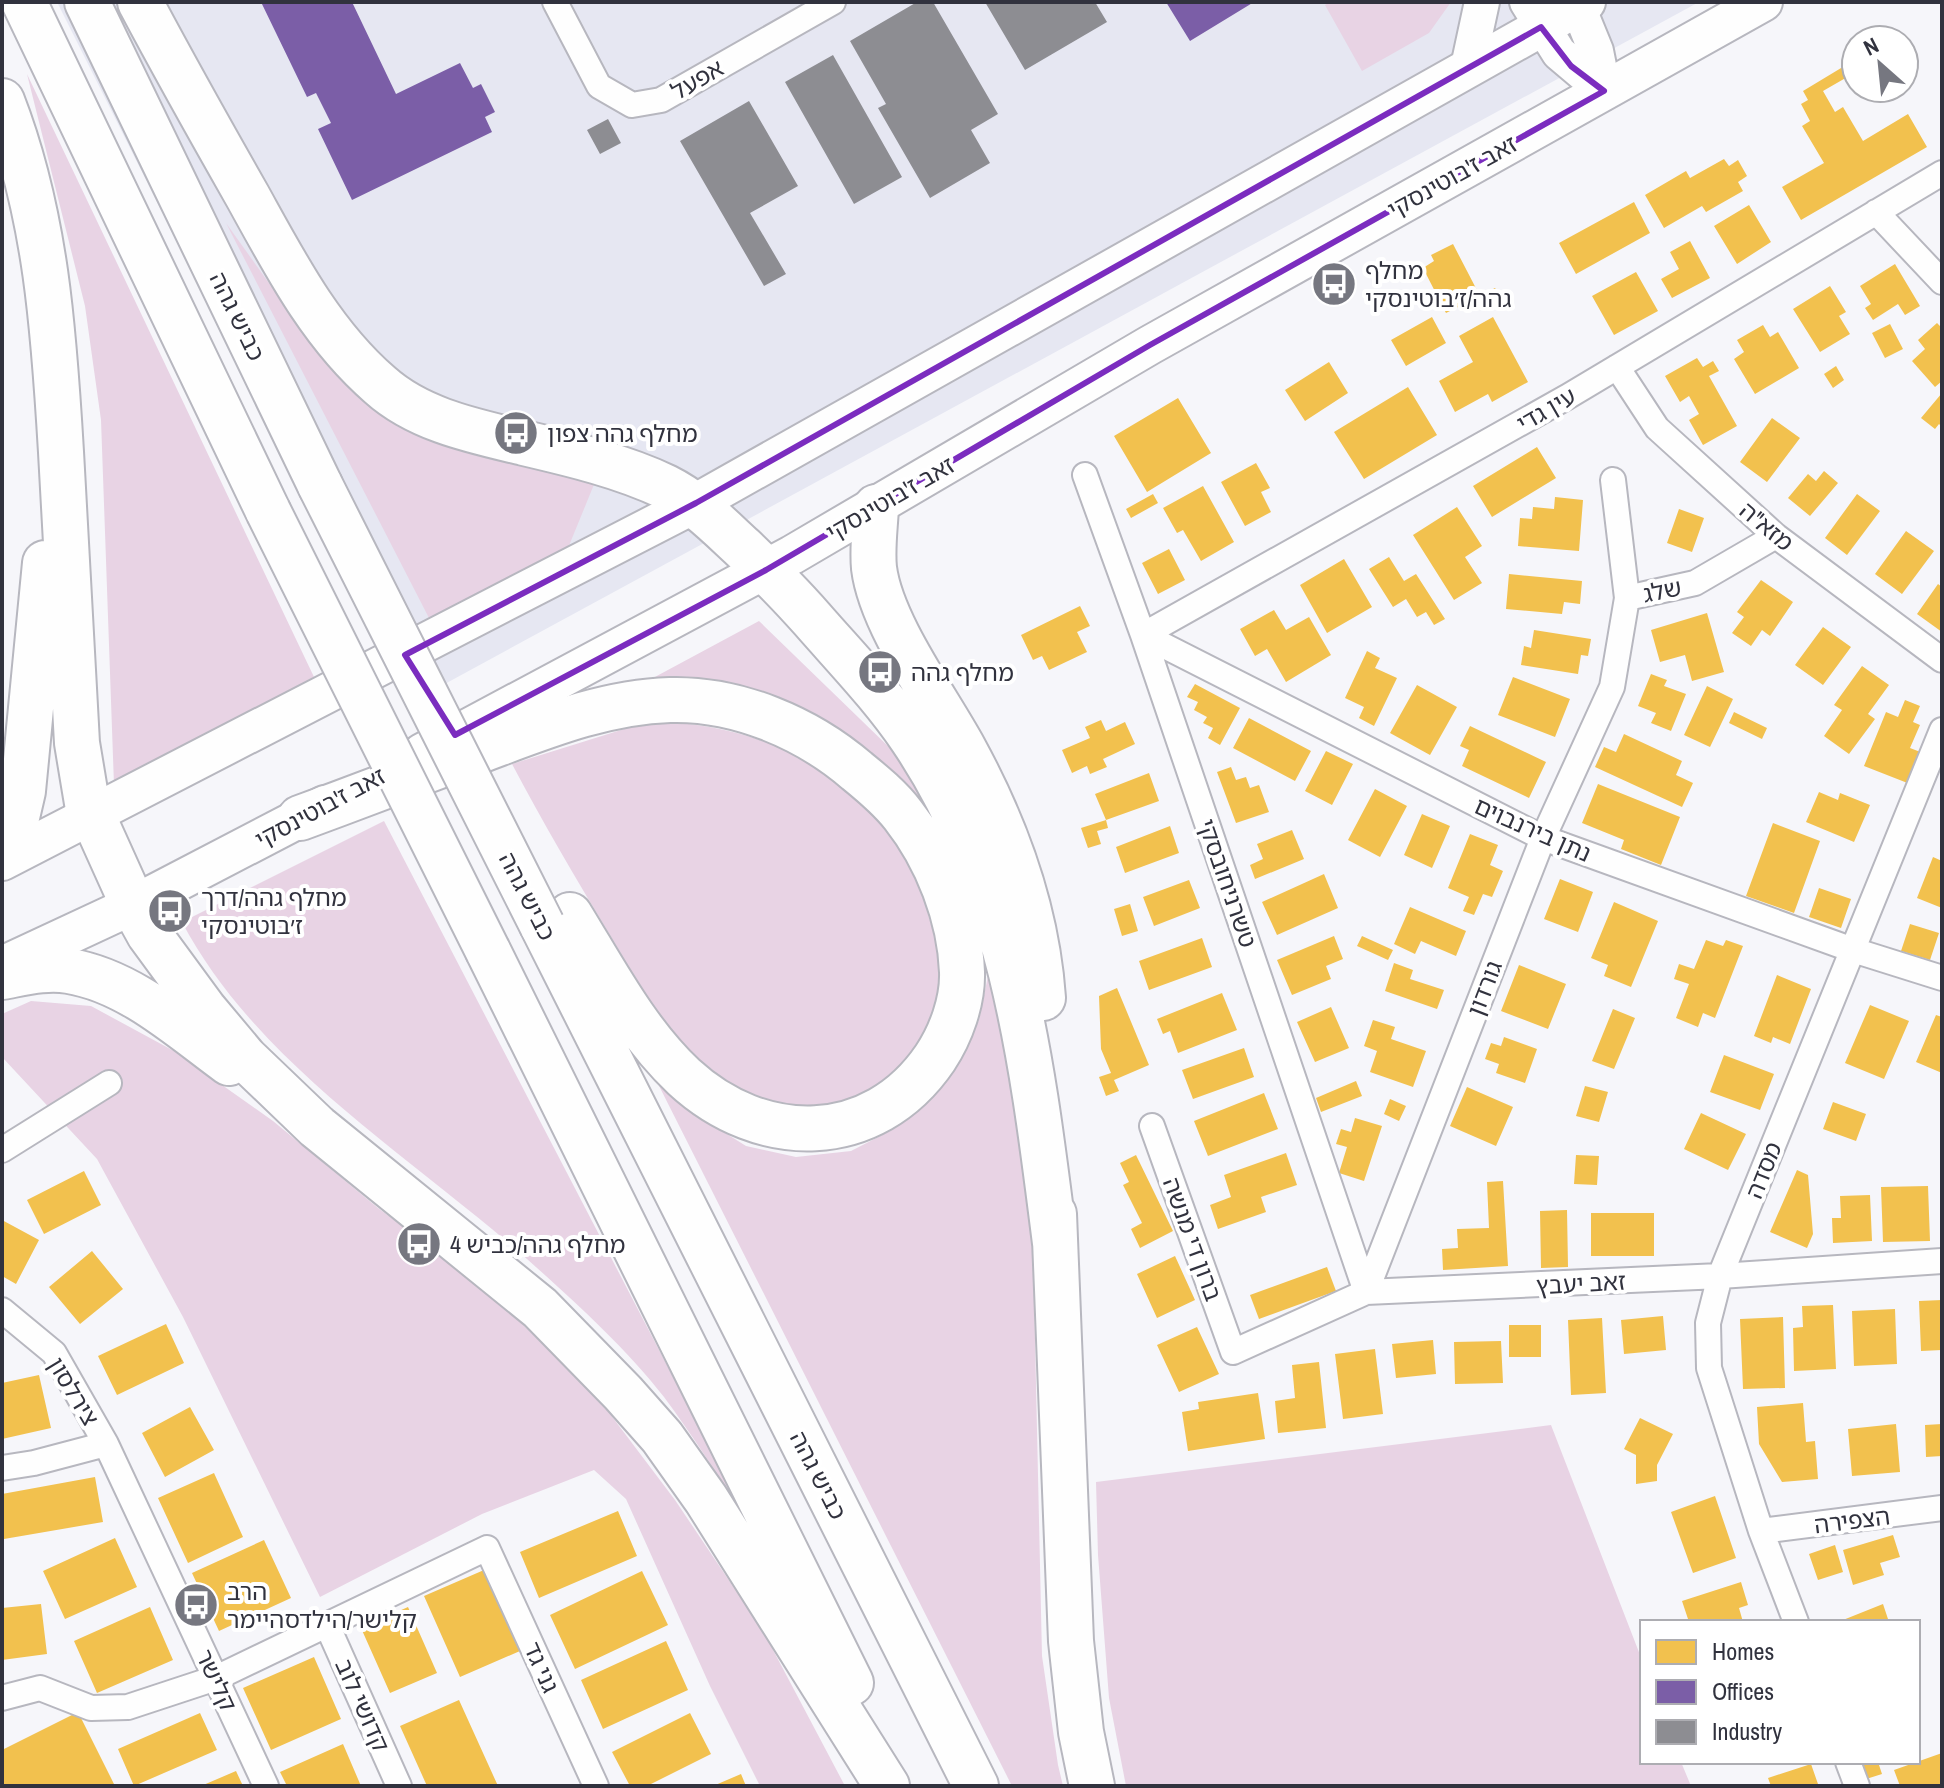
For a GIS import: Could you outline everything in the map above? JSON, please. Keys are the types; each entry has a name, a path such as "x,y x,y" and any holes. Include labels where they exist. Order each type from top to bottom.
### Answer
{"highway":[{"path":"24,2 268,511 903,1786"},
{"name":"כביש גהה","path":"87,2 409,663 556,920 976,1786"},
{"path":"140,2 318,317 351,358 383,388 413,409 432,417 627,473 664,486 696,503 789,592 887,705 914,741 944,792 973,853 998,923 1025,1038 1055,1243"},
{"path":"2,101 17,139 39,227 49,287 81,782 92,817 149,934 204,1009 245,1058 317,1127"},
{"path":"2,852 17,817 23,791 59,422"},
{"path":"876,507 874,568 891,623 964,749 1014,856 1029,912 1042,982 1071,1641 1081,1732 1092,1786"},
{"path":"300,818 527,733 625,704 672,700 716,704 755,714 800,731 842,758 903,815 931,858 946,895 957,937 962,974 955,1016 943,1046 922,1077 896,1100 866,1117 835,1127 802,1130 771,1126 738,1114 717,1102 682,1075 556,920"},
{"path":"2,977 47,970 69,971 98,979 130,994 317,1127 540,1308 653,1426 706,1499 887,1786"}],"main road":[{"name":"זאב ז'בוטינסקי","path":"2,966 133,905 766,570 1150,345 1763,2"},
{"path":"2,861 696,503 1468,67 1534,14 1580,3"}],"street":[{"name":"אפעל","path":"555,2 599,86 632,105 661,100 833,2"},
{"path":"1468,67 1482,2"},
{"path":"1580,3 1596,51 1604,91"},
{"path":"1534,14 1559,53 1604,91"},
{"name":"עין גדי","path":"1143,635 1617,367 1942,173"},
{"path":"1876,212 1942,282"},
{"name":"מזא\"ה","path":"1617,367 1657,428 1776,536 1942,660"},
{"name":"טשרניחובסקי","path":"1085,475 1143,635 1366,1292"},
{"path":"1613,480 1627,598"},
{"name":"שלג","path":"1612,687 1627,598 1695,583 1776,536"},
{"name":"נתן בירנבוים","path":"1143,635 1543,838 1853,950 1942,978"},
{"name":"גורדון","path":"1366,1292 1543,838 1612,687"},
{"name":"מסדה","path":"1795,1620 1761,1531 1709,1368 1708,1323 1720,1276 1942,730"},
{"path":"2,1150 109,1083"},
{"name":"ברון די מנשה","path":"1152,1126 1233,1352"},
{"name":"זאב יעבץ","path":"1233,1352 1366,1292 1720,1276 1942,1261"},
{"name":"צירלסון","path":"2,1310 54,1353 106,1444"},
{"path":"2,1468 106,1444"},
{"name":"קלישר","path":"106,1444 266,1786"},
{"name":"הצפירה","path":"1761,1531 1942,1508"},
{"name":"גני גד","path":"327,1625 487,1548 596,1786"},
{"path":"2,1698 40,1688 91,1708 128,1707 216,1678 327,1625"},
{"name":"קדושי לוב","path":"327,1625 399,1786"},
{"path":"1849,1764 1857,1786"}],"highlighted area":[{"path":"1541,27 1571,66 1604,91 1150,345 766,570 455,735 405,655 696,503"}],"shaded area":[{"path":"57,2 1699,2 408,704"},
{"path":"1329,2 1451,2 1429,33 1362,71 1325,5"},
{"path":"27,74 314,677 114,785 101,420 85,306"},
{"path":"226,223 324,360 368,404 444,440 595,482 566,553 429,618"},
{"path":"759,621 892,750 922,797 947,854 889,780 627,692"},
{"path":"678,723 721,729 762,741 800,758 835,780 867,807 893,839 914,876 938,954 940,976 935,1006 924,1033 908,1057 887,1078 863,1093 836,1104 807,1108 777,1105 735,1088 699,1061 672,1032 638,983 512,764 637,725"},
{"path":"384,821 749,1523 675,1412 633,1361 527,1259 338,1105 293,1064 251,1020 214,973 182,922"},
{"path":"990,966 1032,1203 1042,1656 1063,1786 1012,1786 647,1062 711,1124 746,1146 796,1157 851,1151 890,1131 930,1101 959,1062 979,1020"},
{"path":"31,1001 91,1006 174,1051 273,1121 378,1208 489,1291 601,1402 675,1500 763,1631 845,1786 760,1786 710,1686 626,1499 594,1470 482,1514 320,1597 183,1317 97,1159 2,1057 2,1014"},
{"path":"1551,1425 1640,1655 1640,1764 1682,1764 1691,1786 1126,1786 1109,1698 1096,1482"}],"building: Homes":[{"path":"1840,69 1840,81 1823,91 1835,112 1843,107 1863,141 1908,114 1927,147 1801,220 1782,187 1824,163 1802,126 1810,121 1801,104 1808,100 1803,91"},
{"path":"1724,159 1729,166 1738,160 1747,176 1738,182 1743,191 1706,212 1702,206 1664,228 1645,195 1686,171 1690,178"},
{"path":"1634,202 1650,233 1576,274 1559,243"},
{"path":"1749,205 1771,242 1737,264 1714,226"},
{"path":"1690,241 1710,278 1672,298 1661,279 1679,269 1670,252"},
{"path":"1453,244 1480,296 1446,313 1423,268 1434,261 1431,255"},
{"path":"1895,264 1920,306 1905,315 1898,304 1873,320 1865,308 1871,304 1860,286"},
{"path":"1636,272 1658,311 1614,335 1592,296"},
{"path":"1830,286 1846,312 1839,316 1850,334 1820,352 1793,309"},
{"path":"1495,288 1500,296 1485,305 1480,296"},
{"path":"1432,317 1446,343 1406,366 1391,340"},
{"path":"1493,317 1528,382 1492,402 1488,394 1455,412 1439,381 1473,362 1459,336"},
{"path":"1937,323 1942,328 1942,381 1935,387 1912,361 1925,349 1918,340"},
{"path":"1890,324 1903,349 1885,358 1872,333"},
{"path":"1763,325 1770,337 1778,332 1799,368 1755,394 1734,359 1744,352 1737,340"},
{"path":"1697,358 1703,367 1713,361 1719,371 1709,376 1737,426 1703,445 1689,420 1699,414 1689,396 1680,402 1665,376"},
{"path":"1329,362 1348,393 1305,421 1285,390"},
{"path":"1836,366 1844,380 1833,388 1824,374"},
{"path":"1408,387 1437,435 1364,479 1334,432"},
{"path":"1942,393 1942,427 1939,424 1935,429 1921,418"},
{"path":"1178,398 1211,453 1147,492 1114,436"},
{"path":"1772,418 1800,438 1767,482 1740,462"},
{"path":"1537,447 1556,478 1492,517 1473,486"},
{"path":"1256,463 1270,488 1261,492 1271,512 1245,526 1221,482"},
{"path":"1824,471 1838,483 1810,516 1788,498 1808,474 1816,481"},
{"path":"1203,486 1234,542 1201,561 1183,530 1177,533 1163,508"},
{"path":"1153,494 1158,503 1131,518 1126,509"},
{"path":"1857,494 1880,511 1847,555 1825,538"},
{"path":"1555,497 1583,500 1579,551 1518,546 1520,518 1532,519 1533,507 1554,509"},
{"path":"1457,507 1482,546 1465,557 1482,583 1454,600 1413,535"},
{"path":"1679,509 1704,518 1692,552 1667,543"},
{"path":"1906,531 1934,551 1902,594 1875,574"},
{"path":"1169,549 1185,580 1158,594 1142,563"},
{"path":"1389,557 1404,581 1416,574 1445,619 1434,625 1426,612 1417,617 1406,599 1393,607 1369,569"},
{"path":"1344,559 1372,607 1327,633 1300,585"},
{"path":"1509,574 1582,581 1580,604 1564,602 1562,614 1506,609"},
{"path":"1761,580 1793,602 1770,636 1762,630 1751,646 1732,633 1744,617 1737,612"},
{"path":"1938,584 1942,587 1942,632 1917,614"},
{"path":"1080,606 1090,626 1077,632 1087,652 1049,670 1042,656 1033,660 1021,635"},
{"path":"1274,610 1286,630 1309,617 1331,655 1286,682 1267,649 1255,656 1240,629"},
{"path":"1707,613 1724,672 1692,681 1685,655 1660,662 1651,630"},
{"path":"1823,627 1851,647 1823,685 1795,665"},
{"path":"1534,630 1591,639 1588,656 1581,655 1578,674 1521,665 1524,646 1531,648"},
{"path":"1367,651 1380,658 1375,668 1397,678 1374,726 1359,718 1364,707 1345,698"},
{"path":"1862,666 1889,685 1868,714 1875,719 1849,754 1824,736 1842,710 1834,705"},
{"path":"1651,674 1667,680 1664,686 1686,694 1671,731 1651,723 1656,713 1638,706"},
{"path":"1513,677 1570,699 1555,737 1498,715"},
{"path":"1195,684 1240,708 1220,745 1208,738 1213,728 1203,723 1207,717 1194,710 1198,702 1187,697"},
{"path":"1417,685 1457,707 1430,755 1390,733"},
{"path":"1707,686 1733,699 1710,747 1684,735"},
{"path":"1905,700 1920,706 1913,722 1920,725 1910,748 1923,753 1910,784 1864,766 1886,712 1898,717"},
{"path":"1734,712 1767,728 1762,739 1729,723"},
{"path":"1249,718 1311,751 1295,781 1233,748"},
{"path":"1101,720 1106,731 1125,722 1135,744 1103,759 1107,767 1090,774 1087,766 1072,773 1062,750 1090,738 1085,727"},
{"path":"1470,726 1546,762 1529,798 1462,766 1469,750 1460,746"},
{"path":"1624,734 1682,761 1676,775 1693,783 1682,807 1595,767 1604,747 1616,752"},
{"path":"1326,751 1353,764 1332,805 1305,791"},
{"path":"1231,767 1236,780 1246,777 1250,788 1259,785 1269,812 1236,823 1217,772"},
{"path":"1149,773 1159,801 1106,820 1095,794"},
{"path":"1598,784 1680,817 1661,865 1621,849 1624,840 1582,823"},
{"path":"1375,789 1407,806 1380,857 1348,840"},
{"path":"1819,792 1838,800 1840,793 1870,805 1854,842 1806,822"},
{"path":"1422,814 1450,826 1432,868 1404,855"},
{"path":"1106,820 1108,828 1097,831 1101,844 1088,848 1081,828"},
{"path":"1773,823 1820,841 1794,913 1746,896"},
{"path":"1170,826 1179,853 1125,873 1116,847"},
{"path":"1292,830 1304,859 1255,879 1250,865 1263,859 1257,844"},
{"path":"1470,834 1498,845 1490,865 1503,871 1492,897 1483,894 1474,915 1463,911 1469,897 1448,888"},
{"path":"1933,857 1942,861 1942,908 1917,898"},
{"path":"1324,874 1338,908 1277,935 1262,902"},
{"path":"1560,879 1593,892 1578,932 1544,919"},
{"path":"1189,880 1200,908 1154,926 1143,897"},
{"path":"1819,888 1851,899 1841,928 1809,917"},
{"path":"1614,902 1658,921 1631,987 1604,976 1608,965 1591,958"},
{"path":"1130,904 1138,931 1122,936 1114,909"},
{"path":"1410,907 1466,931 1456,956 1421,941 1415,954 1394,944"},
{"path":"1910,924 1939,933 1930,960 1901,951"},
{"path":"1334,936 1343,959 1326,966 1331,979 1292,995 1277,960"},
{"path":"1362,936 1393,950 1388,960 1357,946"},
{"path":"1202,938 1212,967 1149,990 1139,961"},
{"path":"1706,940 1723,946 1726,940 1743,946 1715,1018 1703,1013 1698,1027 1676,1018 1689,984 1674,979 1679,964 1694,969"},
{"path":"1394,963 1413,970 1410,979 1444,990 1437,1009 1385,991"},
{"path":"1519,965 1566,984 1548,1029 1501,1011"},
{"path":"1777,975 1811,989 1790,1044 1773,1037 1771,1043 1754,1036"},
{"path":"1117,988 1149,1065 1114,1080 1119,1091 1106,1096 1099,1077 1111,1073 1101,1049 1099,996"},
{"path":"1222,993 1237,1030 1178,1053 1170,1031 1163,1034 1157,1019"},
{"path":"1870,1005 1909,1021 1884,1079 1845,1063"},
{"path":"1331,1007 1349,1048 1315,1062 1297,1022"},
{"path":"1613,1009 1635,1018 1614,1069 1592,1061"},
{"path":"1936,1015 1942,1017 1942,1073 1916,1062"},
{"path":"1373,1020 1395,1027 1391,1039 1426,1051 1413,1087 1370,1072 1377,1051 1364,1046"},
{"path":"1504,1037 1537,1049 1525,1083 1496,1073 1499,1064 1485,1059 1491,1043 1501,1046"},
{"path":"1244,1048 1254,1077 1193,1099 1182,1070"},
{"path":"1724,1055 1774,1074 1760,1110 1710,1092"},
{"path":"1356,1081 1362,1096 1321,1112 1316,1098"},
{"path":"1585,1086 1608,1092 1599,1122 1576,1116"},
{"path":"1467,1087 1513,1107 1496,1146 1450,1126"},
{"path":"1264,1093 1278,1129 1208,1156 1194,1121"},
{"path":"1390,1099 1406,1106 1399,1121 1384,1114"},
{"path":"1833,1102 1866,1114 1856,1141 1823,1129"},
{"path":"1701,1113 1746,1134 1728,1170 1684,1149"},
{"path":"1355,1118 1382,1126 1364,1181 1339,1173 1347,1147 1336,1144 1341,1129 1351,1132"},
{"path":"1286,1153 1297,1185 1261,1197 1266,1212 1218,1229 1210,1205 1231,1197 1224,1175"},
{"path":"1136,1155 1173,1231 1140,1248 1131,1229 1142,1223 1123,1185 1129,1182 1120,1163"},
{"path":"1576,1155 1599,1156 1597,1185 1574,1184"},
{"path":"1797,1170 1808,1175 1813,1234 1807,1248 1770,1232"},
{"path":"84,1171 101,1205 44,1234 27,1200"},
{"path":"1503,1181 1508,1266 1443,1270 1442,1249 1458,1248 1457,1229 1489,1228 1487,1182"},
{"path":"1928,1186 1930,1241 1883,1242 1881,1187"},
{"path":"1870,1195 1872,1241 1833,1243 1832,1218 1841,1218 1840,1196"},
{"path":"1567,1210 1568,1267 1541,1268 1540,1211"},
{"path":"1591,1213 1654,1213 1654,1256 1591,1256"},
{"path":"2,1220 39,1240 16,1284 2,1276"},
{"path":"92,1251 123,1289 80,1324 49,1287"},
{"path":"1175,1256 1195,1300 1157,1318 1137,1274"},
{"path":"1327,1267 1336,1291 1259,1319 1250,1295"},
{"path":"1942,1300 1942,1350 1921,1351 1919,1301"},
{"path":"1833,1305 1836,1369 1794,1371 1793,1328 1803,1327 1802,1306"},
{"path":"1895,1309 1897,1364 1854,1366 1852,1311"},
{"path":"1663,1316 1666,1350 1624,1354 1621,1320"},
{"path":"1783,1317 1785,1388 1743,1389 1740,1319"},
{"path":"1602,1318 1606,1393 1571,1395 1568,1320"},
{"path":"166,1324 184,1363 117,1395 98,1356"},
{"path":"1509,1325 1541,1325 1541,1357 1509,1357"},
{"path":"1197,1327 1219,1374 1179,1392 1157,1345"},
{"path":"1433,1340 1436,1374 1396,1378 1392,1344"},
{"path":"1501,1341 1503,1383 1455,1384 1454,1342"},
{"path":"1375,1349 1383,1414 1343,1419 1335,1354"},
{"path":"1319,1362 1326,1428 1278,1433 1275,1401 1295,1398 1292,1365"},
{"path":"39,1375 51,1428 2,1439 2,1383"},
{"path":"1258,1393 1265,1439 1188,1451 1182,1412 1199,1409 1198,1402"},
{"path":"1803,1403 1806,1442 1815,1441 1818,1479 1782,1482 1759,1444 1757,1407"},
{"path":"190,1407 214,1450 165,1477 142,1433"},
{"path":"1640,1418 1673,1434 1657,1465 1657,1481 1636,1484 1636,1455 1624,1449"},
{"path":"1896,1424 1900,1472 1852,1476 1848,1429"},
{"path":"1942,1424 1942,1456 1926,1457 1925,1425"},
{"path":"214,1473 243,1537 188,1563 158,1498"},
{"path":"95,1477 103,1522 4,1539 2,1494"},
{"path":"1715,1496 1736,1558 1693,1573 1671,1512"},
{"path":"618,1511 637,1556 539,1598 520,1552"},
{"path":"1893,1535 1900,1557 1880,1563 1884,1575 1853,1585 1843,1550"},
{"path":"115,1538 137,1587 65,1619 43,1571"},
{"path":"264,1540 291,1598 219,1631 192,1573"},
{"path":"1835,1545 1843,1572 1818,1580 1809,1554"},
{"path":"484,1570 520,1651 460,1677 424,1596"},
{"path":"642,1571 668,1625 575,1669 550,1615"},
{"path":"1741,1582 1748,1605 1739,1608 1742,1620 1688,1620 1682,1601"},
{"path":"41,1604 47,1654 2,1660 2,1608"},
{"path":"1883,1604 1888,1619 1886,1620 1843,1620"},
{"path":"150,1607 173,1660 97,1693 74,1641"},
{"path":"408,1607 437,1673 390,1693 361,1628"},
{"path":"666,1641 688,1690 603,1729 581,1680"},
{"path":"314,1657 341,1719 271,1750 243,1688"},
{"path":"459,1700 498,1786 427,1786 400,1726"},
{"path":"78,1712 114,1784 2,1786 2,1750"},
{"path":"200,1713 217,1750 134,1786 118,1749"},
{"path":"690,1713 711,1754 647,1786 630,1786 612,1752"},
{"path":"343,1744 361,1786 287,1786 280,1772"},
{"path":"1942,1753 1942,1786 1900,1786 1894,1770 1920,1764 1920,1761"},
{"path":"1811,1764 1818,1784 1771,1786 1768,1778"},
{"path":"1879,1764 1882,1774 1863,1780 1859,1765"},
{"path":"236,1771 243,1786 201,1786"},
{"path":"741,1774 746,1786 713,1786"}],"building: Offices":[{"path":"261,2 352,2 396,94 460,63 473,88 481,84 495,112 485,117 492,132 352,200 318,129 331,123 316,93 307,97"},
{"path":"1166,2 1254,2 1190,41"}],"building: Industry":[{"path":"917,2 933,2 998,114 971,130 990,163 930,198 878,108 886,104 850,41"},
{"path":"985,2 1095,2 1107,22 1025,70"},
{"path":"833,55 902,177 854,204 785,82"},
{"path":"749,101 798,186 750,213 786,274 764,286 680,141"},
{"path":"608,119 621,143 600,154 587,130"}],"place":[{"name":"מחלף גהה/ז׳בוטינסקי","path":"1334,284"},
{"name":"מחלף גהה צפון","path":"516,433"},
{"name":"מחלף גהה","path":"880,672"},
{"name":"מחלף גהה/דרך ז׳בוטינסקי","path":"170,911"},
{"name":"מחלף גהה/כביש 4","path":"419,1244"},
{"name":"הרב קלישר/הילדסהיימר","path":"196,1605"}]}
